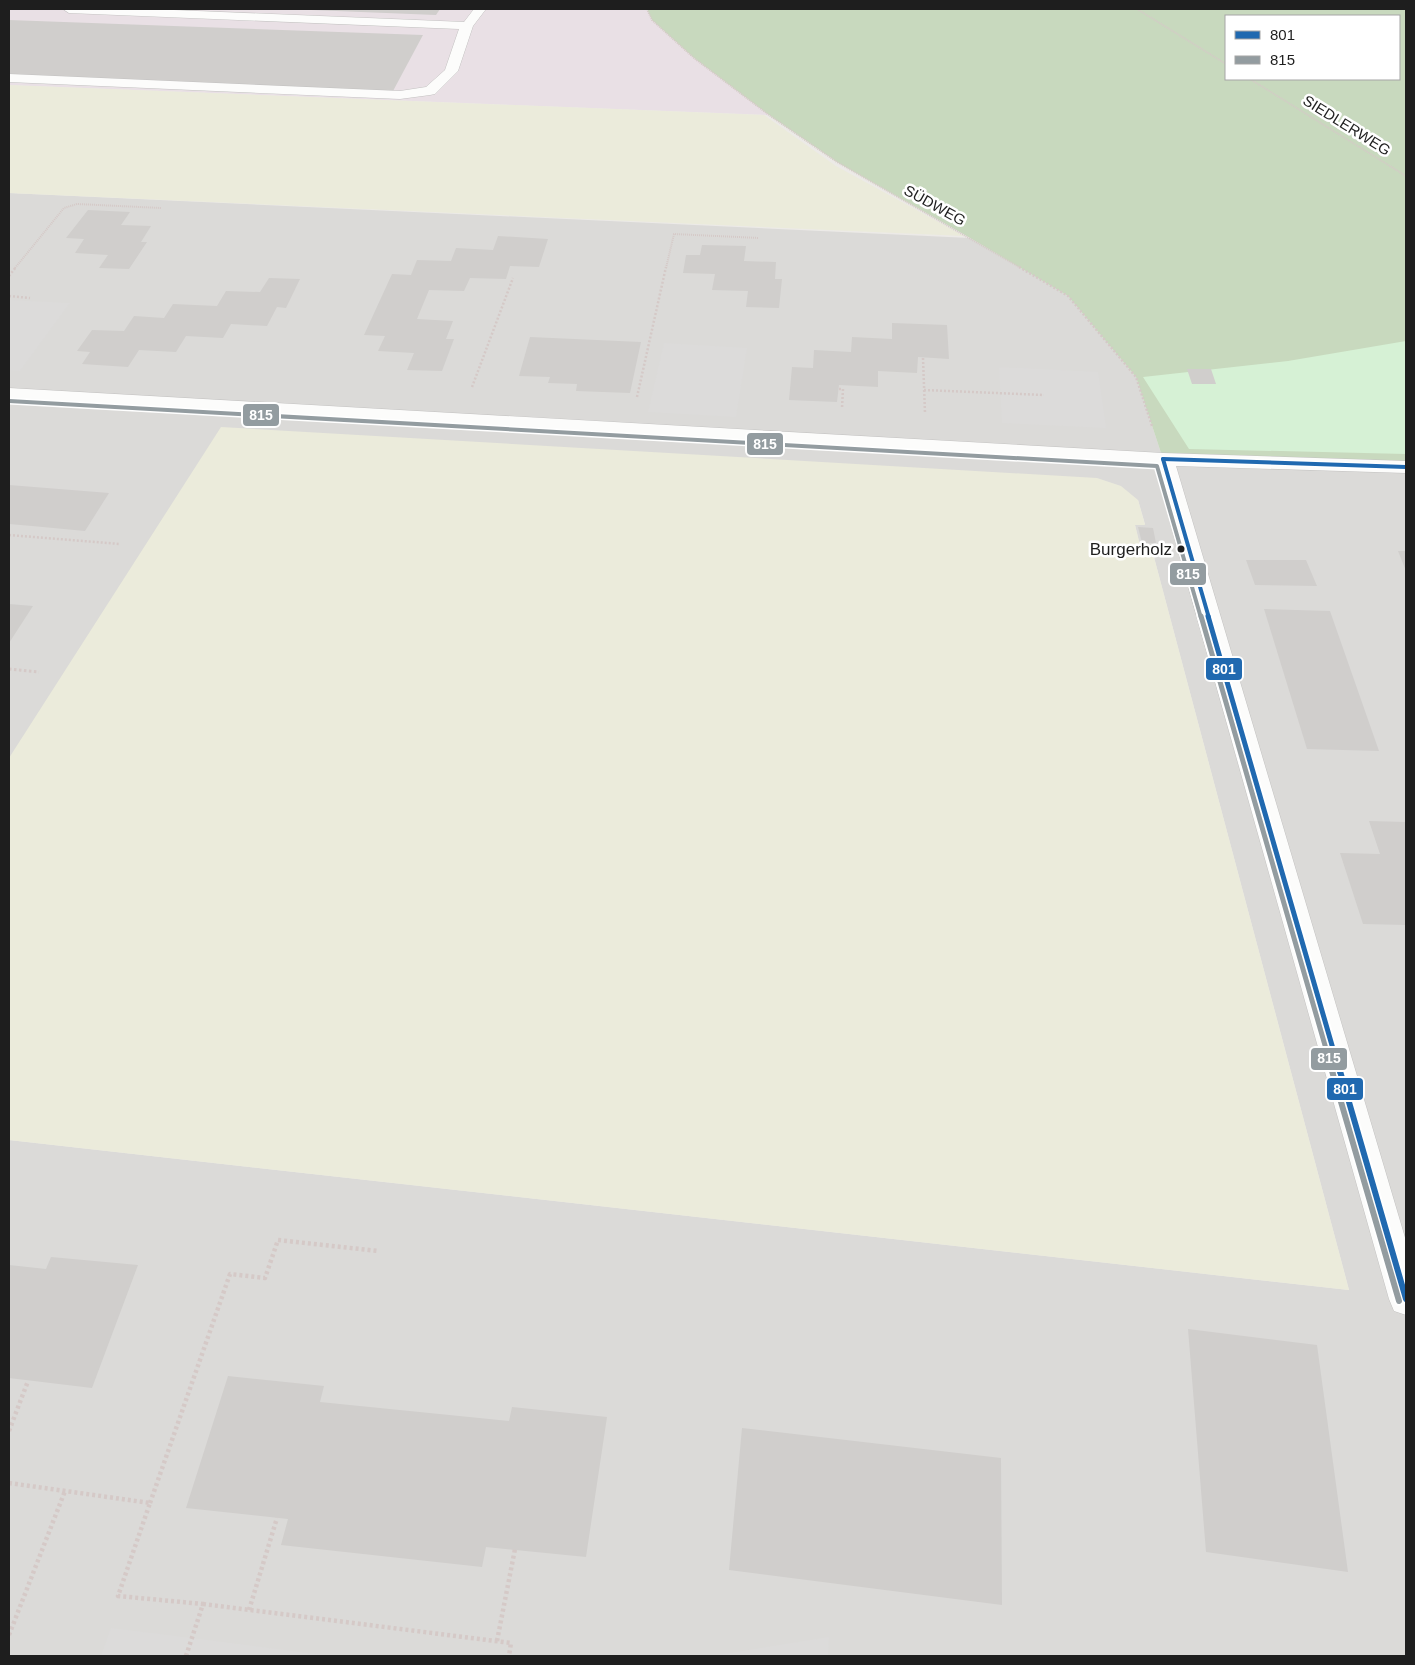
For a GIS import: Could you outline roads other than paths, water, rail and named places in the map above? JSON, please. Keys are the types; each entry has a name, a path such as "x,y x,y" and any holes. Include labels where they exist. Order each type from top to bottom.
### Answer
{"street":[{"path":"9,394 1163,459 1406,467"},
{"path":"1163,459 1406,1299"}],"lane":[{"path":"69,9 467,26"},
{"path":"9,78 400,95 430,91 451,71 467,26 480,9"}],"place":[{"name":"Burgerholz","path":"1181,549"}]}
